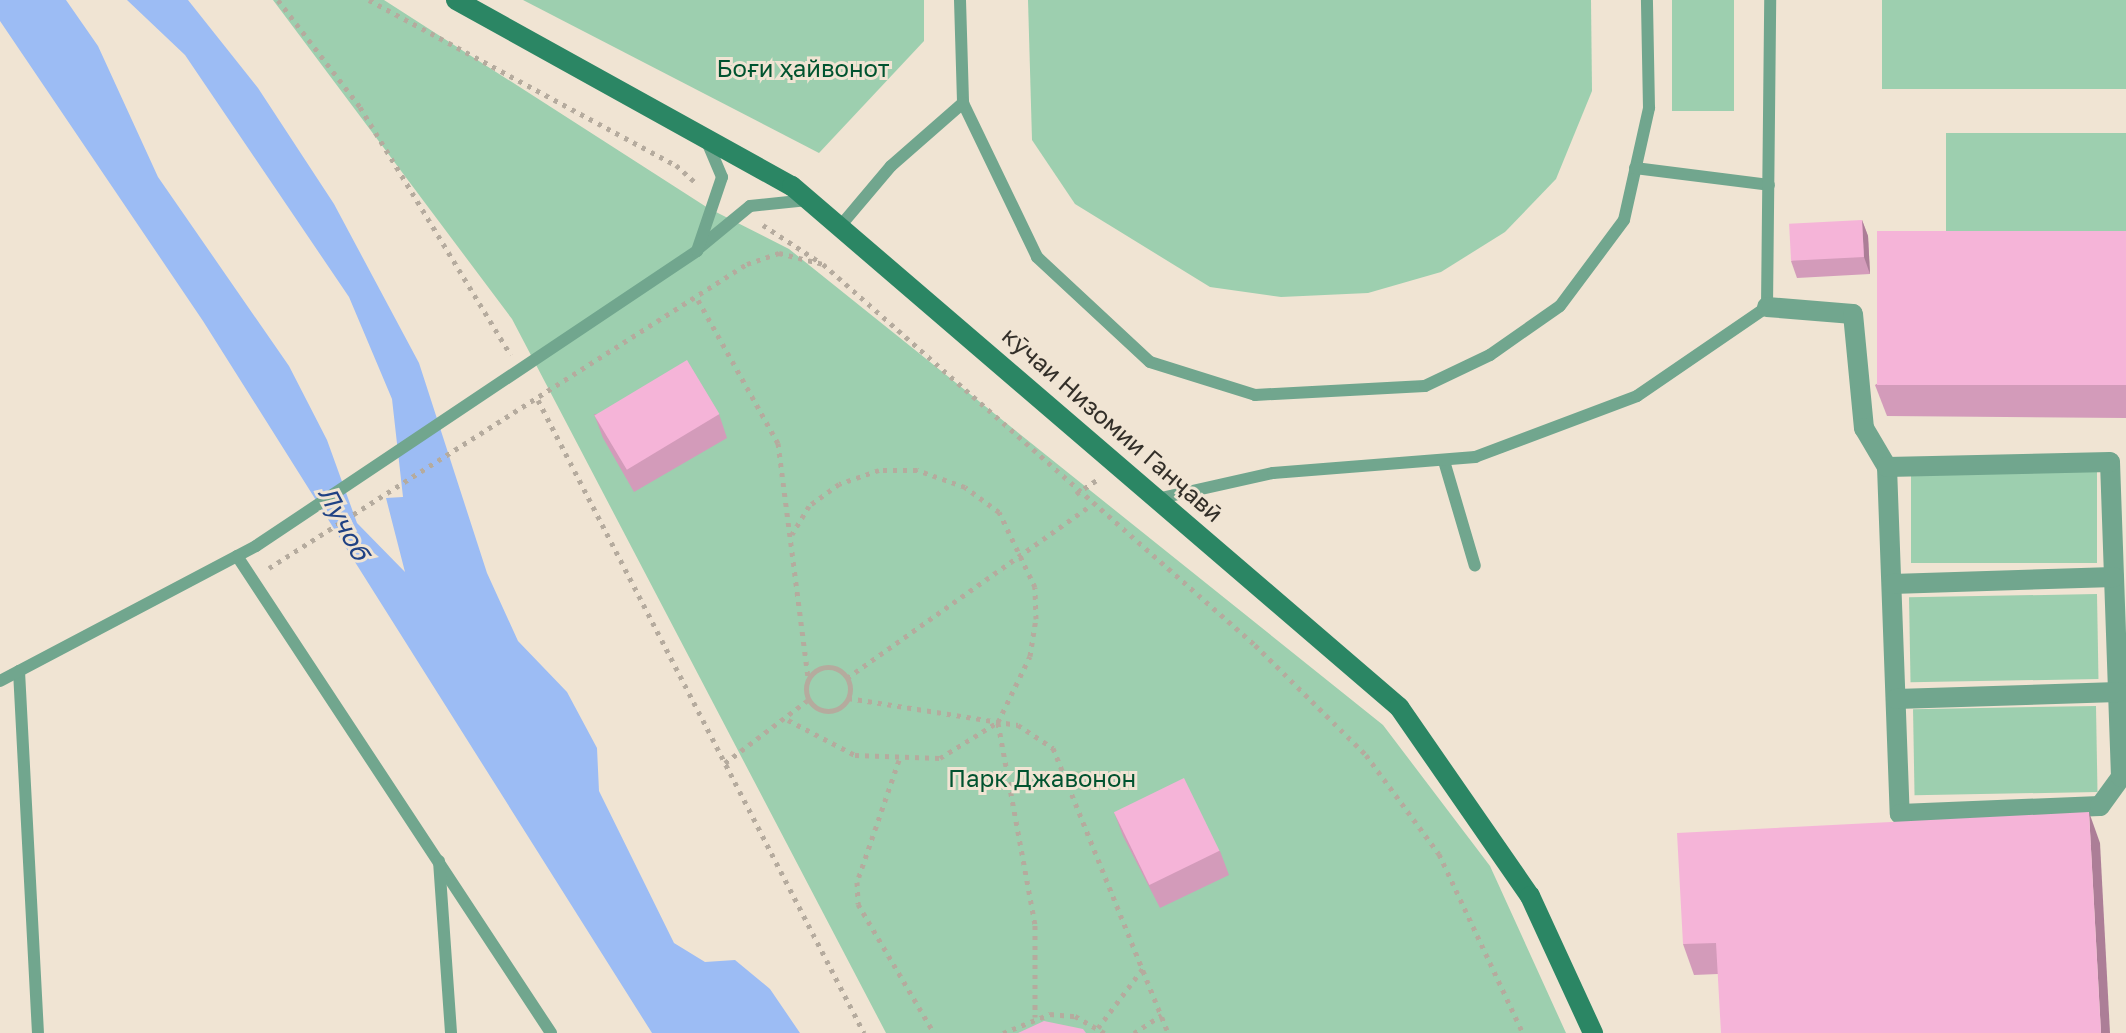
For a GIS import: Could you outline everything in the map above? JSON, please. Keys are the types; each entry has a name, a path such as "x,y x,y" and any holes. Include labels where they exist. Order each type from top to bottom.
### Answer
{"street":[{"name":"кӯчаи Низомии Ганҷавӣ","path":"456,0 703,133 810,200 842,224 1161,498 1399,707 1530,896 1593,1033"},
{"path":"1767,307 1853,314 1864,428 1887,467 1900,814 2100,806 2121,777 2110,462 1887,467"},
{"path":"1892,584 2114,577"},
{"path":"1896,699 2118,692"}],"lane":[{"path":"960,0 963,103 1037,257 1150,362 1255,395 1425,386 1490,355 1560,306 1624,220 1649,108 1647,0"},
{"path":"1161,498 1273,473 1475,457 1637,396 1767,307 1770,0"},
{"path":"842,224 891,166 963,103"},
{"path":"697,251 722,177 703,133"},
{"path":"1635,168 1769,185"},
{"path":"0,681 256,546 522,373 697,251 741,211 810,200"},
{"path":"1444,461 1475,566"},
{"path":"237,556 254,577 551,1033"},
{"path":"19,671 38,1033"},
{"path":"438,858 451,1033"}],"path":[{"path":"278,0 360,107 522,373"},
{"path":"369,0 676,165 714,199"},
{"path":"741,211 823,264 1090,506 1255,645 1366,755 1439,854 1523,1033"},
{"path":"254,577 523,406 538,400 698,300 747,264 779,253 823,264"},
{"path":"698,300 778,443 808,677 808,700 788,720 725,763"},
{"path":"538,400 864,1033"},
{"path":"788,720 855,755 899,760 940,758 998,722 1030,656 1036,619 1022,554 999,512 965,487 917,470 879,470 839,484 809,506 792,534"},
{"path":"847,678 1090,506"},
{"path":"808,677 828,666 847,678"},
{"path":"847,678 848,698"},
{"path":"808,700 826,711 848,698 998,722 1053,748 1144,966 1168,1033"},
{"path":"998,722 1035,925 1035,1017"},
{"path":"899,760 857,882 858,904 934,1033"},
{"path":"1098,1028 1144,966"},
{"path":"1134,1033 1162,1015"},
{"path":"1003,1033 1035,1017 1075,1016 1104,1033"}],"green space":[{"name":"Парк Джавонон","path":"273,0 384,0 708,208 789,249 1383,725 1490,866 1566,1033 886,1033 512,319"},
{"name":"Боғи ҳайвонот","path":"523,0 924,0 924,41 819,153"},
{"path":"1028,0 1591,0 1592,91 1556,179 1505,232 1441,272 1368,293 1281,297 1210,287 1075,204 1032,140"},
{"path":"1672,0 1734,0 1734,111 1672,111"},
{"path":"1882,0 2126,0 2126,89 1882,89"},
{"path":"1946,133 2126,133 2126,247 1946,247"},
{"path":"1911,467 2097,467 2097,563 1911,563"},
{"path":"2097,594 2098,679 1911,682 1909,597"},
{"path":"2096,706 2098,792 1915,795 1913,709"}],"water":[{"name":"Лучоб","path":"0,0 66,0 98,46 158,177 289,366 327,440 357,523 405,572 386,498 403,497 392,399 349,297 185,55 127,0 188,0 258,88 334,204 419,363 487,573 518,641 567,692 597,748 599,791 674,943 705,962 735,960 770,989 800,1033 652,1033 203,321 0,21"}],"building":[{"path":"1862,220 1864,257 1791,261 1789,224"},
{"path":"1877,231 2126,231 2126,385 1877,385"},
{"path":"687,360 719,414 627,470 594,416"},
{"path":"1184,778 1220,851 1149,885 1114,812"},
{"path":"2089,812 2101,1033 1721,1033 1716,943 1683,944 1677,833"},
{"path":"1044,1021 1083,1029 1086,1033 1018,1033"}]}
